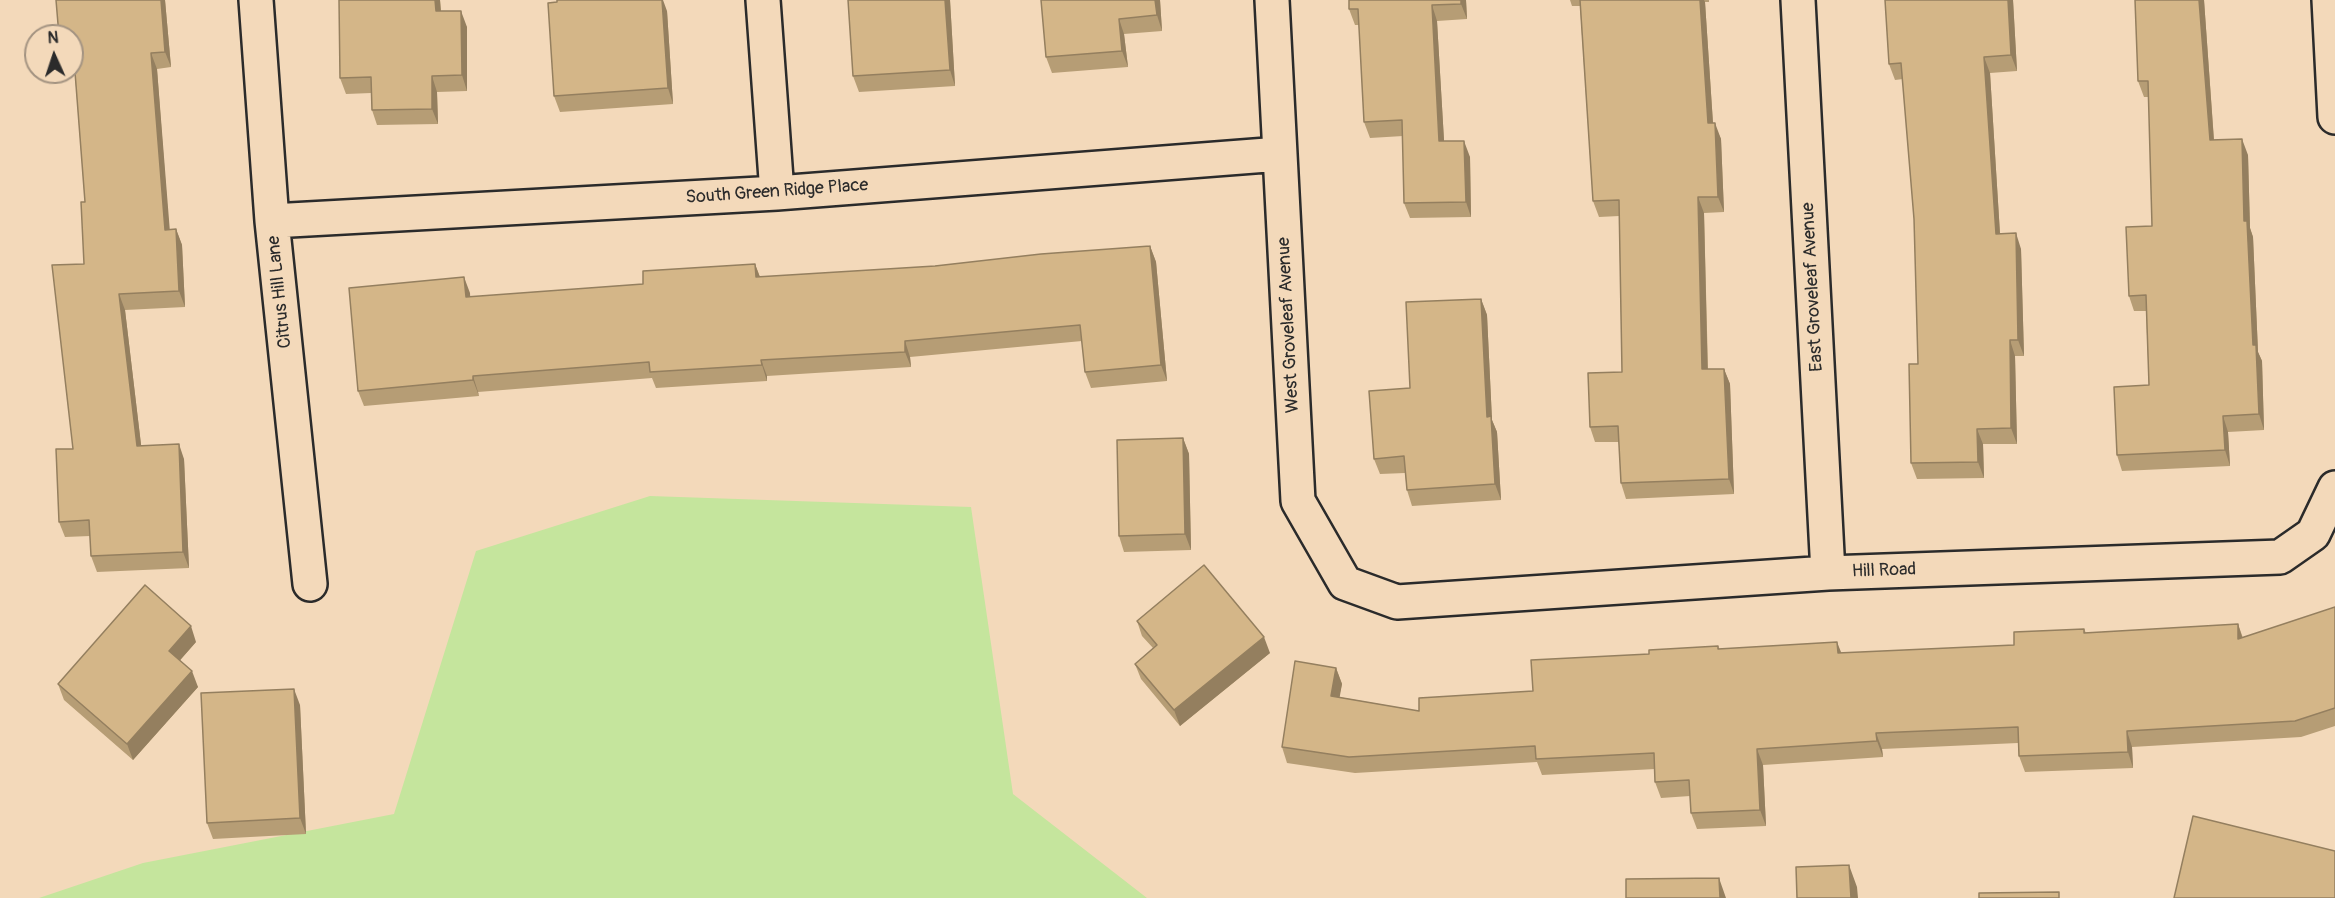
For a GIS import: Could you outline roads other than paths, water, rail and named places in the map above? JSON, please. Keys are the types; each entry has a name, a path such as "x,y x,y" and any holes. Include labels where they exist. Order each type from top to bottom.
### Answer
{"street":[{"name":"Citrus Hill Lane","path":"256,0 272,221 310,584"},
{"path":"763,0 777,193"},
{"name":"West Groveleaf Avenue","path":"1272,0 1298,501 1345,583 1397,602"},
{"name":"East Groveleaf Avenue","path":"1797,0 1828,573"},
{"path":"2330,0 2335,117"},
{"name":"South Green Ridge Place","path":"272,221 777,193 1280,154"},
{"name":"Hill Road","path":"1397,602 1828,573 2280,557 2313,534 2335,488"}]}
